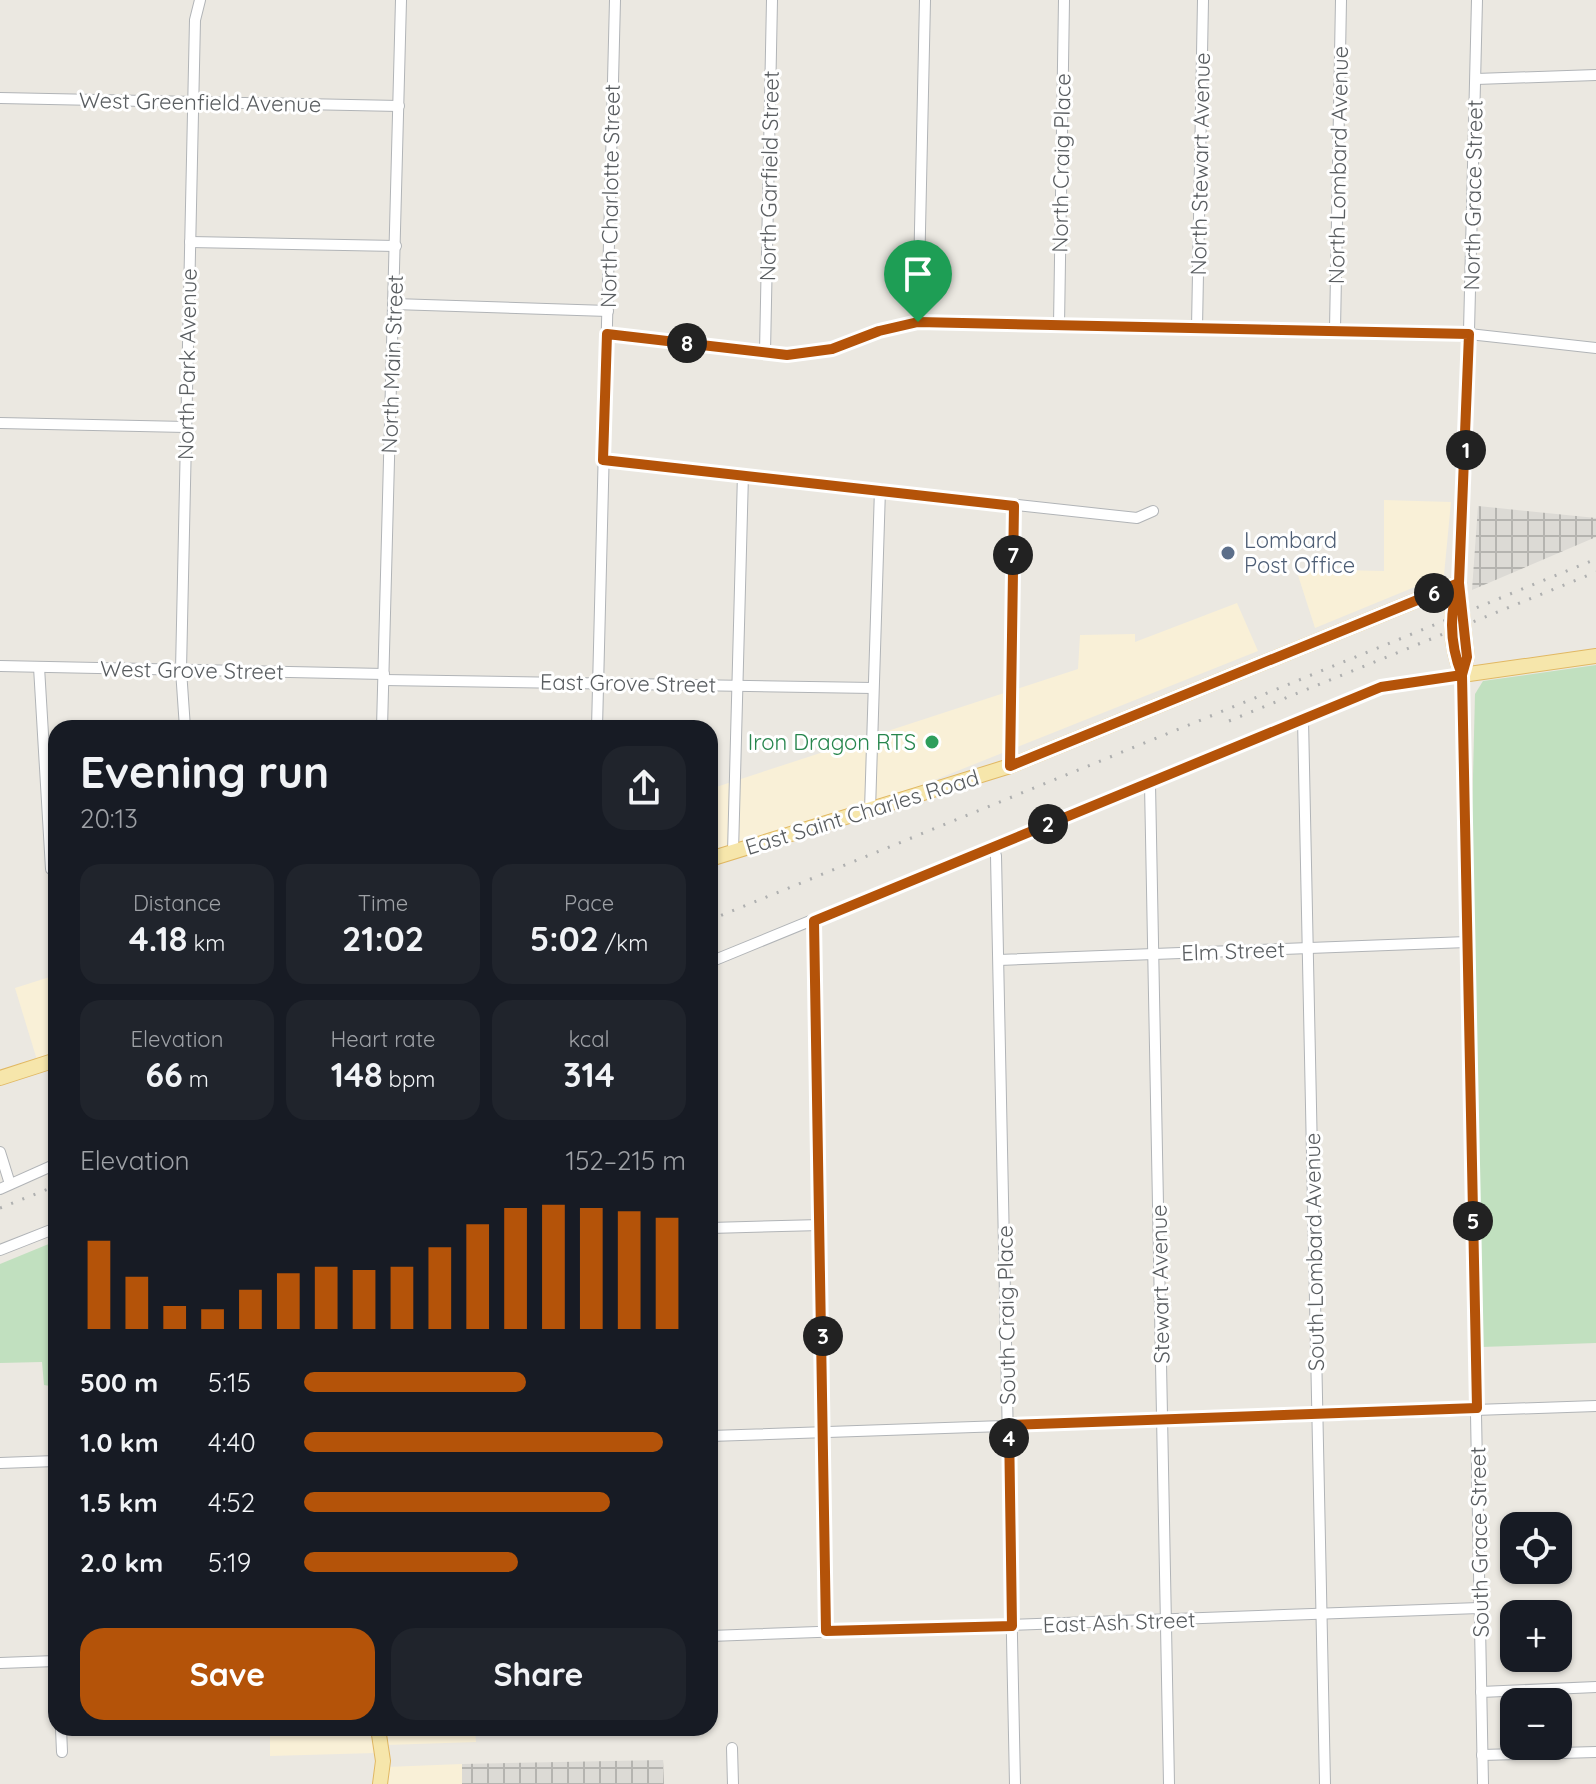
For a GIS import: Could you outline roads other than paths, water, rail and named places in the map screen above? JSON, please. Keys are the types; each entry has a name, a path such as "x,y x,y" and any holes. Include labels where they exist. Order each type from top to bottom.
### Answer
{"main road":[{"name":"North Grace Street","path":"1459,583 1451,607 1456,660 1462,675"},
{"name":"East Saint Charles Road","path":"718,857 1010,766 1459,583"},
{"path":"1462,675 1596,656"},
{"path":"0,1078 48,1063"},
{"path":"378,1736 383,1761 380,1783"}],"street":[{"name":"North Park Avenue","path":"184,720 181,670 193,102 195,20 200,0"},
{"name":"North Main Street","path":"382,720 401,0"},
{"name":"North Charlotte Street","path":"597,720 615,0"},
{"name":"North Garfield Street","path":"765,352 772,0"},
{"path":"918,322 925,0"},
{"name":"North Craig Place","path":"1059,325 1064,0"},
{"name":"North Stewart Avenue","path":"1197,328 1203,0"},
{"name":"North Lombard Avenue","path":"1335,330 1341,0"},
{"name":"North Grace Street","path":"1459,583 1477,0"},
{"path":"1476,79 1596,75"},
{"name":"West Greenfield Avenue","path":"0,98 399,106"},
{"path":"190,242 396,246"},
{"path":"394,304 608,311"},
{"path":"607,334 765,352 817,352 903,323 918,322 1469,334 1596,348"},
{"path":"0,423 186,427"},
{"path":"603,460 1137,518 1153,511"},
{"path":"733,852 743,474"},
{"path":"870,810 880,489"},
{"path":"1010,766 1014,506"},
{"name":"West Grove Street","path":"0,666 384,677"},
{"path":"39,667 48,818"},
{"path":"718,959 1391,684 1462,675"},
{"name":"South Grace Street","path":"1462,675 1483,1784"},
{"name":"East Grove Street","path":"384,677 873,688"},
{"name":"South Lombard Avenue","path":"1303,719 1325,1784"},
{"name":"Stewart Avenue","path":"1150,784 1169,1784"},
{"name":"South Craig Place","path":"993,846 999,960 1015,1784"},
{"path":"814,921 826,1631"},
{"name":"Elm Street","path":"999,960 1467,942"},
{"path":"0,1152 5,1187 48,1168"},
{"path":"718,1228 821,1225"},
{"path":"0,1250 48,1231"},
{"path":"718,1436 1596,1406"},
{"path":"0,1463 48,1461"},
{"name":"East Ash Street","path":"718,1636 1479,1608"},
{"path":"0,1663 48,1661"},
{"path":"1481,1692 1596,1687"},
{"path":"61,1736 62,1752"},
{"path":"732,1748 733,1784"},
{"path":"1482,1755 1596,1752"}],"railway":[{"path":"718,917 1596,559"},
{"path":"1229,721 1596,572"},
{"path":"0,1208 48,1189"}],"place":[{"name":"Lombard Post Office","path":"1228,553"},
{"name":"Iron Dragon RTS","path":"932,742"}]}
